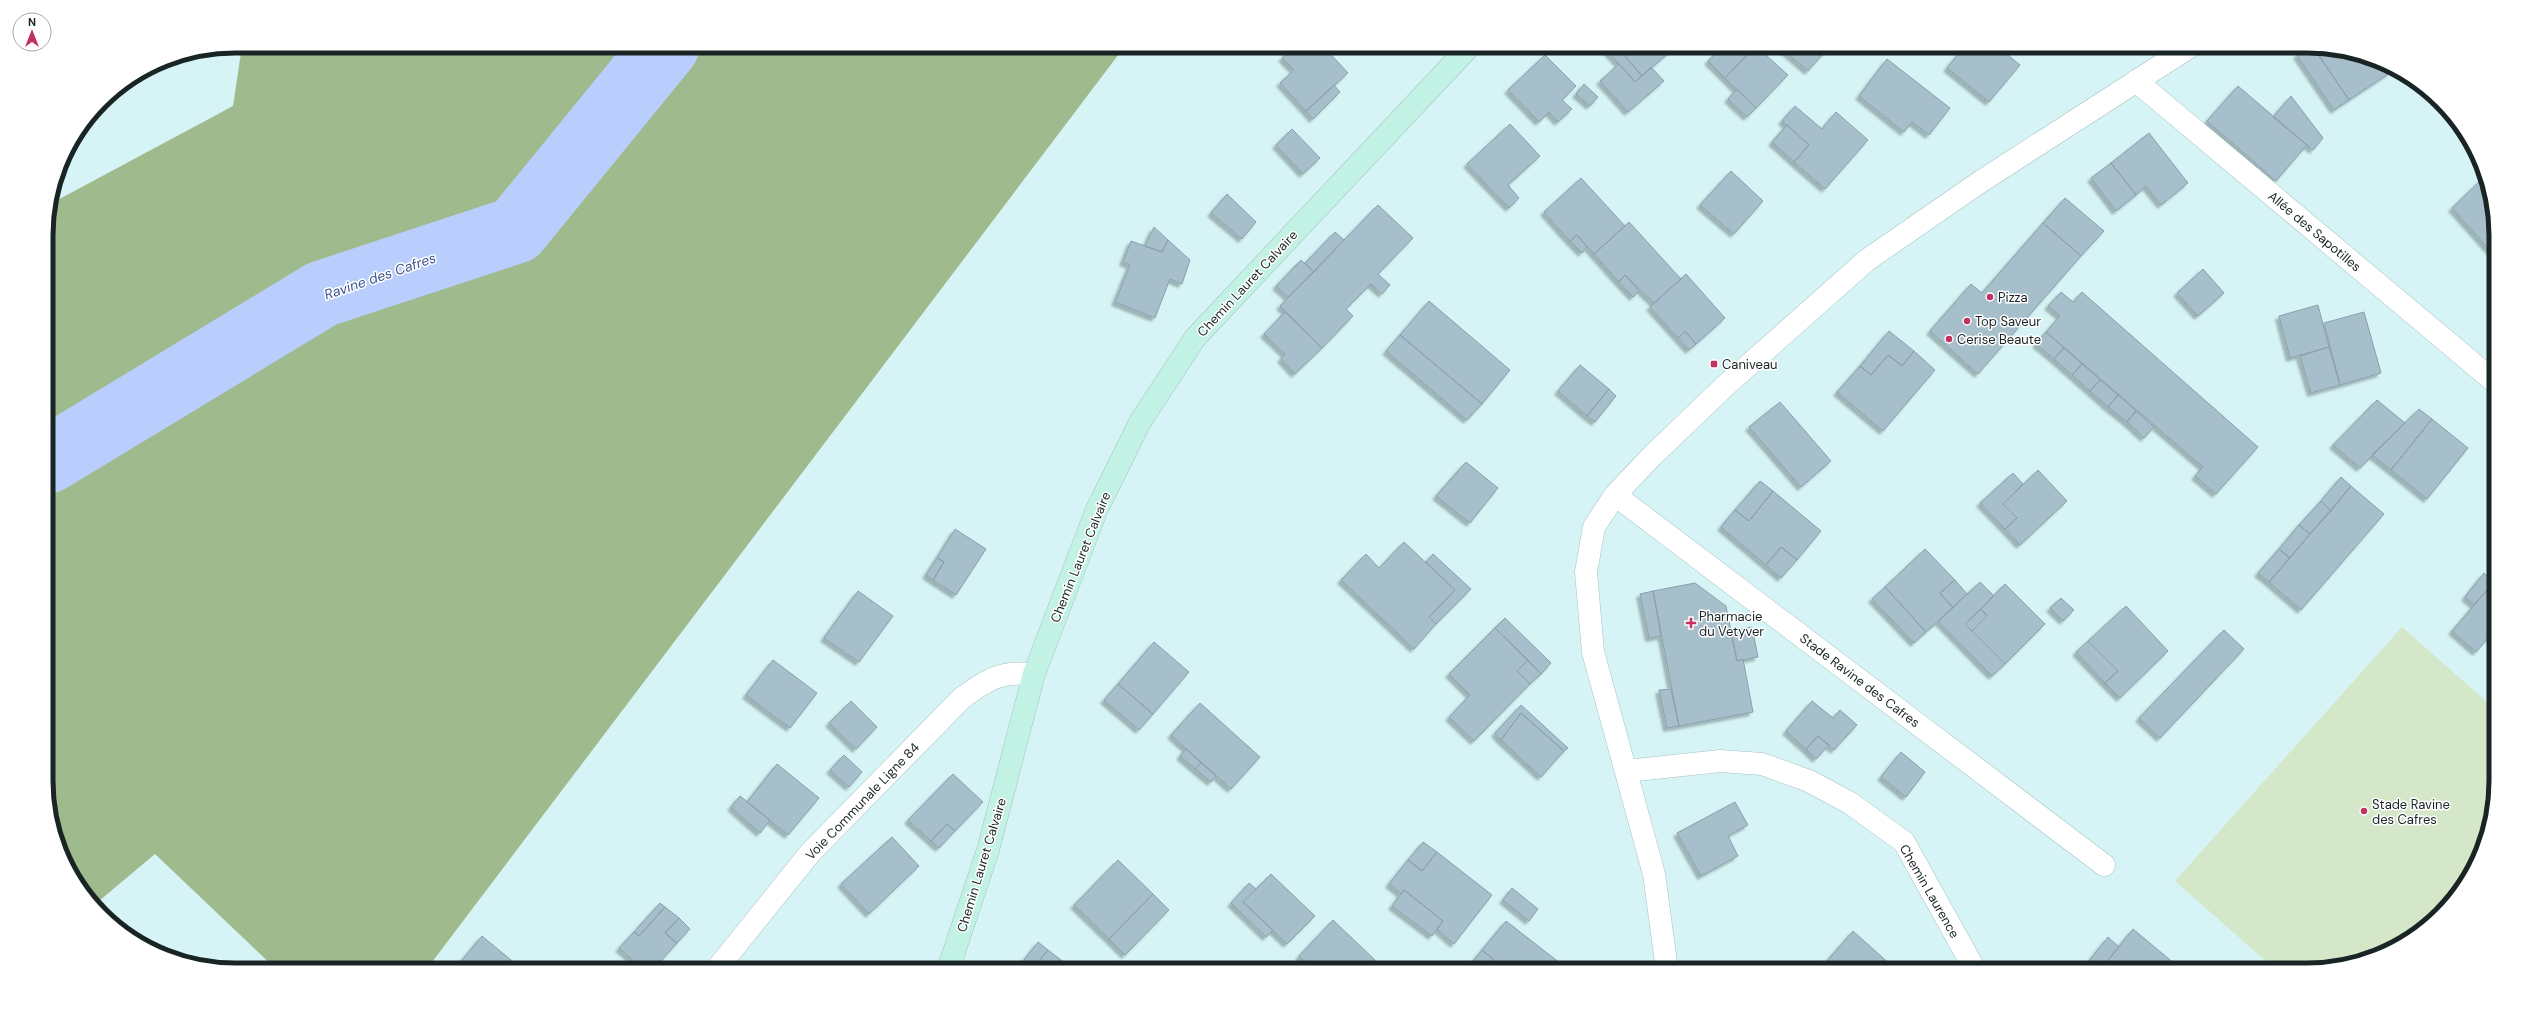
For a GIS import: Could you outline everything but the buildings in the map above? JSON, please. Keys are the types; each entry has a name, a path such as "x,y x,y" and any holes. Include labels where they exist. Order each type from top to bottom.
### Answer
{"main road":[{"name":"Chemin Lauret Calvaire","path":"950,963 988,850 1034,674 1097,509 1140,422 1195,338 1463,53"}],"street":[{"path":"1666,963 1654,874 1627,771 1593,652 1586,572 1594,527 1615,495 1652,456 1726,386 1866,260 1980,182 2180,53"},
{"name":"Allée des Sapotilles","path":"2136,81 2489,377"},
{"name":"Stade Ravine des Cafres","path":"1615,495 2104,865"},
{"name":"Voie Communale Ligne 84","path":"722,963 810,853 962,698 990,678 1013,672 1034,674"},
{"name":"Chemin Laurence","path":"1627,771 1720,761 1762,764 1809,781 1850,803 1904,842 1971,963"}],"green space":[{"path":"241,53 1120,53 431,963 270,963 155,854 98,901 77,872 67,851 56,817 53,793 53,223 56,201 233,106"},
{"name":"Stade Ravine des Cafres","path":"2402,627 2489,704 2489,793 2486,817 2475,851 2465,872 2444,901 2427,918 2398,939 2377,949 2343,960 2319,963 2268,963 2175,881"}],"waterway":[{"name":"Ravine des Cafres","path":"53,457 322,294 516,230 660,53"}],"place":[{"name":"Pizza","path":"1990,297"},
{"name":"Top Saveur","path":"1967,321"},
{"name":"Cerise Beaute","path":"1949,339"},
{"name":"Caniveau","path":"1714,364"},
{"name":"Pharmacie du Vetyver","path":"1691,623"},
{"name":"Stade Ravine des Cafres","path":"2364,811"}]}
